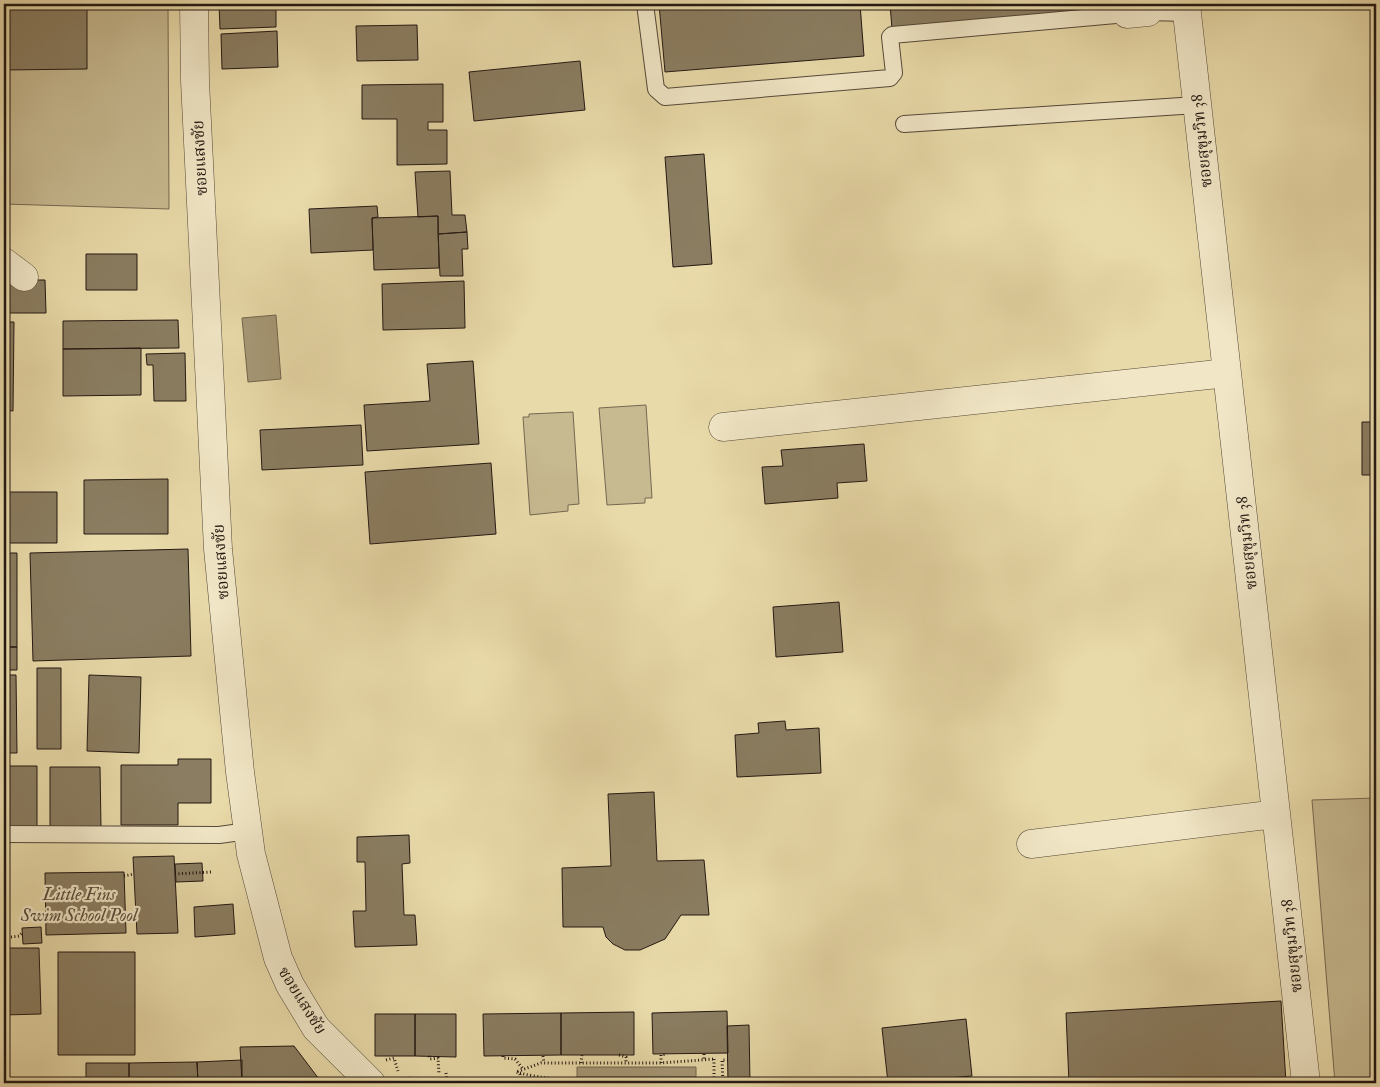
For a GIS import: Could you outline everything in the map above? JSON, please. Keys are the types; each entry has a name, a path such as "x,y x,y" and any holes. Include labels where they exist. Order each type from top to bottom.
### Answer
{"street":[{"name":"ซอยแสงชัย","path":"194,4 194,81 218,549 240,772 251,854 278,958 290,985 316,1028 372,1083"},
{"name":"ซอยสุขุมวิท 38","path":"1186,8 1306,1083"},
{"path":"723,427 1227,374"},
{"path":"1031,844 1276,814"}],"lane":[{"path":"645,4 656,89 666,97 890,78 894,73 890,36 892,35 1134,10 1186,8"},
{"path":"904,124 1197,105"},
{"path":"4,834 219,835 248,831"}],"path":[{"path":"175,874 212,872"},
{"path":"124,876 134,874"},
{"path":"19,936 22,932"},
{"path":"4,938 19,936 23,939"},
{"path":"661,1063 661,1055 667,1054"},
{"path":"704,1054 704,1060"},
{"path":"581,1063 582,1055"},
{"path":"619,1055 626,1057 626,1063"},
{"path":"429,1056 430,1059 438,1058 439,1074"},
{"path":"503,1056 503,1058 515,1059 523,1070"},
{"path":"543,1056 544,1063"},
{"path":"714,1059 714,1081 589,1082 540,1080 516,1072 544,1063 661,1063 714,1059"},
{"path":"722,1083 722,1060 728,1060"},
{"path":"446,1073 446,1083"},
{"path":"520,1074 521,1083"}],"shaded area":[{"path":"4,4 168,4 169,209 4,204"},
{"path":"276,315 281,379 248,382 242,318"},
{"path":"646,405 652,498 645,498 645,503 607,505 599,408"},
{"path":"573,412 579,504 568,505 568,511 530,515 523,417 529,417 529,414"},
{"path":"1376,798 1376,1083 1335,1083 1312,800"},
{"path":"577,1067 696,1067 696,1077 577,1077"}],"building":[{"path":"4,4 87,4 87,69 4,70"},
{"path":"219,4 276,4 276,27 220,29"},
{"path":"659,4 860,4 864,56 665,72"},
{"path":"890,4 1092,4 1093,9 892,29"},
{"path":"417,25 418,60 357,61 356,26"},
{"path":"277,31 278,67 222,69 221,34"},
{"path":"580,61 585,110 474,121 469,72"},
{"path":"443,84 443,122 428,122 428,130 447,130 447,164 397,165 397,119 362,119 362,85"},
{"path":"704,154 712,264 673,267 665,157"},
{"path":"450,171 452,215 465,215 467,232 438,234 438,216 418,217 415,172"},
{"path":"377,206 378,217 372,218 373,250 311,253 309,209"},
{"path":"438,216 439,268 374,270 372,218"},
{"path":"467,232 468,249 462,249 463,276 440,276 438,234"},
{"path":"86,254 137,254 137,290 86,290"},
{"path":"4,280 45,280 46,313 4,313"},
{"path":"464,281 465,328 383,330 382,284"},
{"path":"178,320 179,348 63,349 63,321"},
{"path":"4,322 14,322 13,411 4,410"},
{"path":"141,348 141,395 63,396 63,349"},
{"path":"185,353 186,401 154,401 153,365 147,365 146,354"},
{"path":"473,361 479,444 367,451 364,405 430,401 427,364"},
{"path":"1362,422 1376,422 1376,475 1362,475"},
{"path":"361,425 363,465 262,470 260,430"},
{"path":"864,444 867,481 837,483 838,498 765,504 762,467 783,466 781,450"},
{"path":"491,463 496,534 370,544 365,472"},
{"path":"168,479 168,534 84,534 84,480"},
{"path":"4,492 57,492 57,543 4,543"},
{"path":"188,549 191,656 33,661 30,553"},
{"path":"4,553 17,553 17,647 4,647"},
{"path":"839,602 843,652 776,657 773,607"},
{"path":"4,647 17,647 17,670 4,670"},
{"path":"37,668 61,668 61,749 37,749"},
{"path":"4,675 16,675 17,753 4,753"},
{"path":"89,675 141,677 139,753 87,751"},
{"path":"785,721 786,730 819,728 821,773 737,777 735,735 759,733 758,723"},
{"path":"178,759 211,759 211,803 178,803 178,825 121,825 121,765 178,765"},
{"path":"4,766 37,766 37,827 4,827"},
{"path":"50,767 100,767 101,828 50,828"},
{"path":"654,792 657,861 704,860 709,915 681,915 665,939 640,950 625,950 613,944 606,937 603,927 563,927 562,868 611,866 608,794"},
{"path":"409,835 410,863 402,864 404,915 415,915 417,945 355,947 353,911 366,911 365,862 357,862 357,837"},
{"path":"174,856 178,933 137,934 133,857"},
{"path":"202,863 203,881 176,882 175,864"},
{"path":"124,872 126,933 46,935 45,873"},
{"path":"233,904 235,934 195,937 194,907"},
{"path":"41,927 42,943 23,944 22,928"},
{"path":"4,948 39,948 41,1014 4,1015"},
{"path":"58,952 135,952 135,1055 58,1055"},
{"path":"1281,1001 1286,1083 1069,1083 1066,1013"},
{"path":"727,1011 728,1053 653,1054 652,1013"},
{"path":"634,1012 634,1055 561,1055 561,1013"},
{"path":"561,1013 561,1055 484,1056 483,1014"},
{"path":"375,1014 415,1014 415,1056 375,1056"},
{"path":"415,1014 456,1014 456,1057 415,1056"},
{"path":"966,1019 972,1076 888,1083 882,1028"},
{"path":"749,1025 750,1083 728,1083 727,1026"},
{"path":"294,1046 322,1083 242,1083 240,1047"},
{"path":"242,1060 242,1083 198,1083 197,1062"},
{"path":"197,1062 198,1083 129,1083 129,1063"},
{"path":"86,1063 129,1063 129,1083 86,1083"},
{"path":"409,1077 431,1083 409,1083"}],"water label":[{"name":"Little Fins Swim School Pool","path":"79,904"}]}
